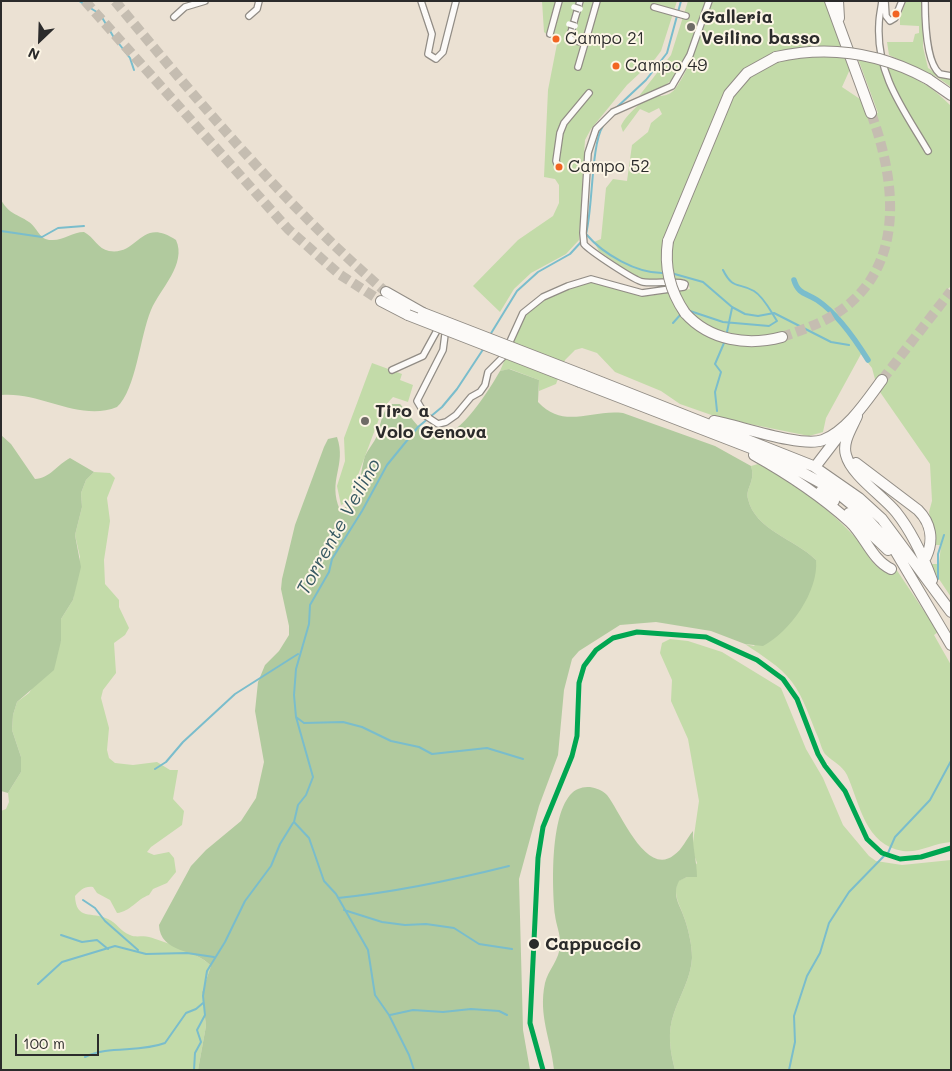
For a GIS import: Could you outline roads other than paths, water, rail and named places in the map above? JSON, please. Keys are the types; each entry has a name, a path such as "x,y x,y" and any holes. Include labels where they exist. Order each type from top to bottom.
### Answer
{"highway":[{"path":"830,1 871,113"},
{"path":"838,1 840,26"},
{"path":"782,337 761,342 731,340 703,328 685,313 677,300 669,279 667,264 668,241 729,94 747,73 776,57 822,51 858,54 894,63 928,79 951,95"},
{"path":"384,297 409,311 436,319 798,469 828,486 853,504 893,547 951,645"},
{"path":"581,379 688,416 813,466 839,482 882,519 951,612"},
{"path":"688,416 811,442 831,436 860,409 882,380"},
{"path":"860,409 846,443 847,460 858,474 888,502 905,525 926,564 936,592"},
{"path":"818,463 851,418"},
{"path":"851,429 850,448 856,463 918,510 925,518 931,536 926,557"},
{"path":"720,437 784,472 850,522 878,559 891,569"},
{"path":"821,490 885,546 939,625"}],"street":[{"path":"174,17 185,7 205,1"},
{"path":"249,16 257,9 259,1"},
{"path":"420,1 432,34 428,54 436,59 443,52 456,1"},
{"path":"550,34 559,1"},
{"path":"580,1 569,39 585,43"},
{"path":"578,66 597,1"},
{"path":"392,370 422,356 436,334 442,318 446,317 443,350 418,397 421,410 430,420 438,424 449,420 480,392 485,385 488,372 503,357 523,313 543,297 568,286 591,279 642,293 685,286 682,282 663,284 638,281 584,244 588,153 596,129 607,115 672,86 690,55 709,1"},
{"path":"883,1 886,16 890,20 895,18 902,1"},
{"path":"883,1 879,30 886,79 893,95 928,151"},
{"path":"925,1 928,42 933,64 940,74 951,76"},
{"path":"654,7 686,16"},
{"path":"558,166 556,161 561,129 589,93"}],"waterway":[{"path":"79,1 100,14 113,36 130,58 134,70"},
{"name":"Torrente Veilino","path":"616,108 646,80 667,53 681,1"},
{"name":"Torrente Veilino","path":"586,234 596,147 603,126"},
{"path":"1,231 42,237 58,228 84,226"},
{"path":"586,234 602,249 621,261 643,270 664,273"},
{"name":"Torrente Veilino","path":"490,335 517,291 538,272 570,254 582,241"},
{"path":"687,310 723,322 769,326 777,321 758,294 733,283 723,270"},
{"path":"671,273 703,282 732,307 745,314 758,316 774,313 831,342 849,345"},
{"path":"794,280 800,291 817,300 839,320 852,335 868,360"},
{"path":"727,332 732,308"},
{"path":"673,323 681,314"},
{"path":"717,411 715,392 721,372 715,364 724,343"},
{"name":"Torrente Veilino","path":"414,1070 409,1055 389,1015 375,995 368,950 336,894 324,881 309,838 294,822 298,805 306,795 313,777 296,717 294,695 296,669 309,624 310,605 329,572 332,559 362,511 387,465 418,427 442,407 457,389 484,348"},
{"path":"938,579 938,554 944,535"},
{"path":"155,769 166,762 183,742 235,694 298,654"},
{"path":"296,717 304,723 343,722 362,727 391,741 419,747 432,754 487,748 523,759"},
{"path":"888,853 895,837 930,800 951,761"},
{"path":"194,1070 195,1053 201,1042 197,1030 205,1015 203,996 207,971 225,942 245,901 271,866 280,844 293,823"},
{"path":"789,1070 795,1042 794,1016 807,976 820,953 829,923 849,892 884,856"},
{"path":"338,898 424,885 509,866"},
{"path":"83,900 95,908 105,921 138,950"},
{"path":"344,910 382,922 405,925 426,924 454,928 479,944 512,949"},
{"path":"61,935 82,942 97,940 108,949"},
{"path":"38,984 62,962 115,946 146,954 187,953 214,957"},
{"path":"85,1057 104,1051 145,1048 165,1043 186,1013 196,1009 203,1003"},
{"path":"390,1015 413,1010 443,1012 471,1009 499,1011 507,1015"}],"tunnel":[{"path":"85,1 288,229 339,274 381,301"},
{"path":"115,1 244,153 313,225 386,292"},
{"path":"782,337 825,320 852,302 871,280 883,255 889,228 890,199 887,170 871,113"},
{"path":"882,380 951,291"}],"place":[{"name":"Galleria Veilino basso","path":"691,27"},
{"name":"Campo 21","path":"556,39"},
{"name":"Campo 49","path":"616,66"},
{"name":"Campo 52","path":"559,167"},
{"name":"Tiro a Volo Genova","path":"365,421"},
{"name":"Cappuccio","path":"534,944"}]}
